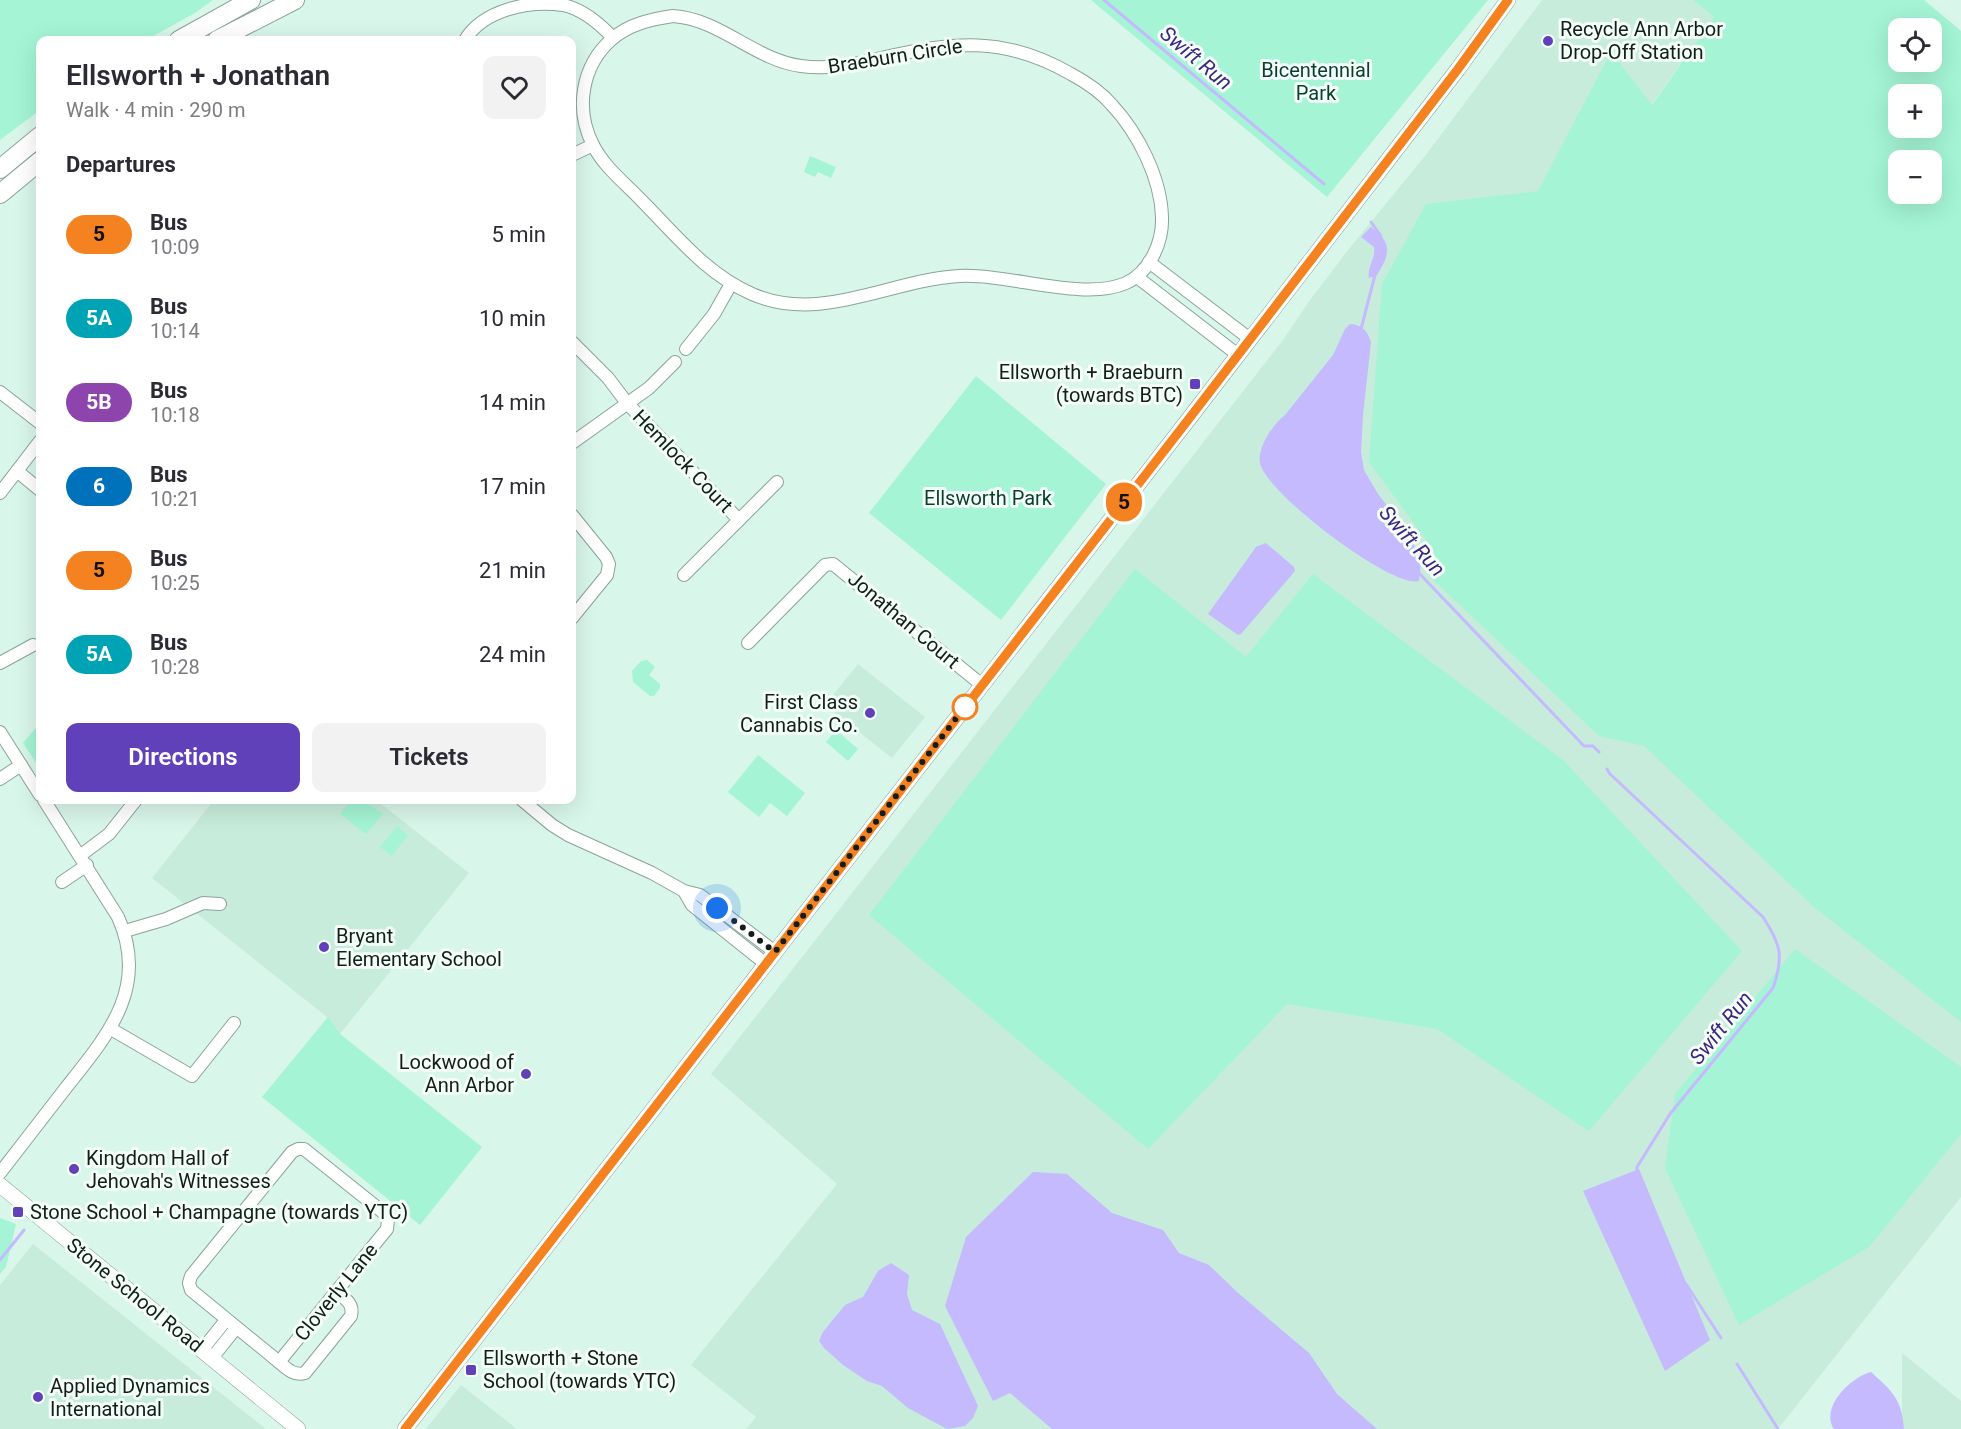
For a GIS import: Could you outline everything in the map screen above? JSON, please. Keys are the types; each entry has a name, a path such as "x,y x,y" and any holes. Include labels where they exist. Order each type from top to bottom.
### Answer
{"highway":[{"path":"186,36 251,0"},
{"path":"225,36 295,0"},
{"path":"0,169 36,139"},
{"path":"0,194 36,164"}],"main road":[{"path":"405,1429 1238,355 1458,69 1508,0"},
{"name":"Stone School Road","path":"0,1185 298,1429"}],"street":[{"path":"468,36 479,23 491,15 510,8 540,2 565,5 582,13 599,24 613,38"},
{"name":"Braeburn Circle","path":"679,16 708,25 776,60 800,66 830,68 920,49 972,44 1011,49 1044,60 1090,85 1112,104 1140,146 1154,178 1162,214 1161,233 1156,250 1137,277 1123,285 1108,289 1093,290 989,277 950,277 916,281 847,301 818,304 769,300 731,284 714,272 687,248 609,167 592,145 585,126 582,108 584,89 594,62 613,38 649,20 679,16"},
{"path":"576,153 592,145"},
{"path":"1149,262 1250,339"},
{"path":"1137,277 1238,355"},
{"path":"686,349 714,314 731,284"},
{"name":"Hemlock Court","path":"576,346 739,520"},
{"path":"576,440 649,388 675,362"},
{"path":"0,392 36,420"},
{"path":"0,493 36,446"},
{"path":"17,471 36,487"},
{"name":"Hemlock Court","path":"684,575 777,482"},
{"path":"576,520 609,564 607,575 576,613"},
{"name":"Jonathan Court","path":"748,643 825,565 833,564 982,685"},
{"path":"0,663 33,645"},
{"path":"0,732 36,789"},
{"path":"0,779 21,765"},
{"path":"0,1173 111,1029 124,1001 128,983 129,947 125,932 110,901 47,804"},
{"path":"62,882 109,834 133,804"},
{"path":"527,804 568,835 652,873 684,891 700,895 770,958"},
{"path":"125,932 166,920 203,903 220,904"},
{"path":"111,1029 192,1076 234,1023"},
{"name":"Cloverly Lane","path":"298,1149 304,1149 384,1214 388,1220 387,1229 336,1292 279,1362 191,1290 189,1283 191,1276 292,1152 298,1149"},
{"path":"279,1362 291,1372 299,1374 305,1372 351,1316 351,1304 336,1292"},
{"path":"207,1354 231,1324"}],"shaded area":[{"path":"1542,0 1693,0 1714,17 1637,125 1888,153 1888,204 1942,204 1942,150 1925,150 1934,138 1942,138 1942,126 1961,100 1961,1197 1778,1429 746,1429 756,1417 691,1365 837,1184 711,1074 1283,340 1352,245 1425,156"},
{"path":"858,664 925,717 892,758 825,705"},
{"name":"Bryant Elementary School","path":"211,804 381,804 469,873 340,1034 327,1017 152,878"},
{"path":"33,1244 266,1429 0,1429 0,1285"},
{"path":"1902,1353 1961,1401 1961,1429 1902,1429"},
{"path":"461,1385 517,1429 426,1429"}],"green space":[{"path":"0,0 213,0 195,13 153,36 36,36 36,113 0,140"},
{"name":"Bicentennial Park","path":"1091,0 1488,0 1327,197"},
{"path":"1693,0 1924,0 1961,31 1961,1022 1814,907 1644,746 1599,736 1427,574 1435,552 1369,462 1382,284 1426,204 1538,191 1611,52 1652,105 1714,17"},
{"path":"810,156 836,167 831,178 818,172 815,177 804,172"},
{"name":"Ellsworth Park","path":"976,376 1106,484 1001,620 869,513"},
{"path":"1135,569 1246,657 1313,574 1563,760 1742,951 1589,1131 1437,1029 1287,1004 1148,1149 869,915"},
{"path":"647,660 655,667 649,675 660,684 654,696 650,696 633,682 632,671 641,661"},
{"path":"36,728 36,763 23,743"},
{"path":"836,730 858,749 848,761 826,742"},
{"path":"758,755 805,793 787,816 770,803 759,817 728,792"},
{"path":"349,804 368,804 383,814 366,834 340,814"},
{"path":"397,826 408,835 392,856 380,847"},
{"path":"1795,949 1961,1067 1961,1134 1869,1247 1739,1325 1665,1168 1675,1094"},
{"path":"328,1017 340,1034 482,1147 420,1225 262,1097"},
{"path":"0,1218 16,1224 6,1267 0,1274"}],"water":[{"path":"1371,227 1383,238 1387,255 1377,275 1369,278 1374,247 1361,237"},
{"path":"1350,324 1364,329 1371,342 1363,415 1361,452 1364,470 1378,494 1409,534 1421,561 1419,581 1405,579 1383,570 1331,536 1283,495 1267,477 1260,463 1263,444 1271,430 1333,355 1345,329"},
{"path":"1266,543 1294,567 1295,571 1238,635 1208,614 1256,547"},
{"path":"1639,1169 1710,1340 1665,1371 1583,1191"},
{"path":"1033,1172 1067,1174 1112,1213 1163,1230 1179,1253 1209,1265 1309,1353 1337,1394 1377,1429 1052,1429 1010,1393 993,1401 945,1306 966,1237"},
{"path":"891,1263 909,1275 907,1294 912,1310 940,1324 978,1406 973,1418 965,1426 947,1429 908,1408 882,1386 867,1381 843,1365 819,1341 823,1332 845,1305 863,1297 878,1271"},
{"path":"1871,1372 1895,1396 1901,1410 1904,1429 1834,1429 1831,1412 1834,1403 1847,1386"}],"waterway":[{"name":"Swift Run","path":"1104,0 1324,184"},
{"name":"Swift Run","path":"1371,222 1381,236"},
{"name":"Swift Run","path":"1361,329 1375,275"},
{"name":"Swift Run","path":"1417,571 1584,746 1593,746 1599,752"},
{"name":"Swift Run","path":"1607,769 1763,917 1774,935 1779,951 1779,967 1773,988 1670,1114 1637,1167 1637,1173"},
{"path":"0,1260 24,1230"},
{"name":"Swift Run","path":"1686,1284 1721,1338"},
{"name":"Swift Run","path":"1737,1364 1778,1429"}],"bus line":[{"name":"5","path":"405,1429 1188,420 1458,69 1508,0"}],"place":[{"name":"Recycle Ann Arbor Drop-Off Station","path":"1548,41"},
{"name":"Ellsworth + Braeburn (towards BTC)","path":"1195,384"},
{"name":"First Class Cannabis Co.","path":"870,713"},
{"name":"Bryant Elementary School","path":"324,947"},
{"name":"Lockwood of Ann Arbor","path":"526,1074"},
{"name":"Kingdom Hall of Jehovah's Witnesses","path":"74,1169"},
{"name":"Stone School + Champagne (towards YTC)","path":"18,1212"},
{"name":"Ellsworth + Stone School (towards YTC)","path":"471,1370"},
{"name":"Applied Dynamics International","path":"38,1397"}],"route":[{"path":"717,908 775,952 965,707"}]}
